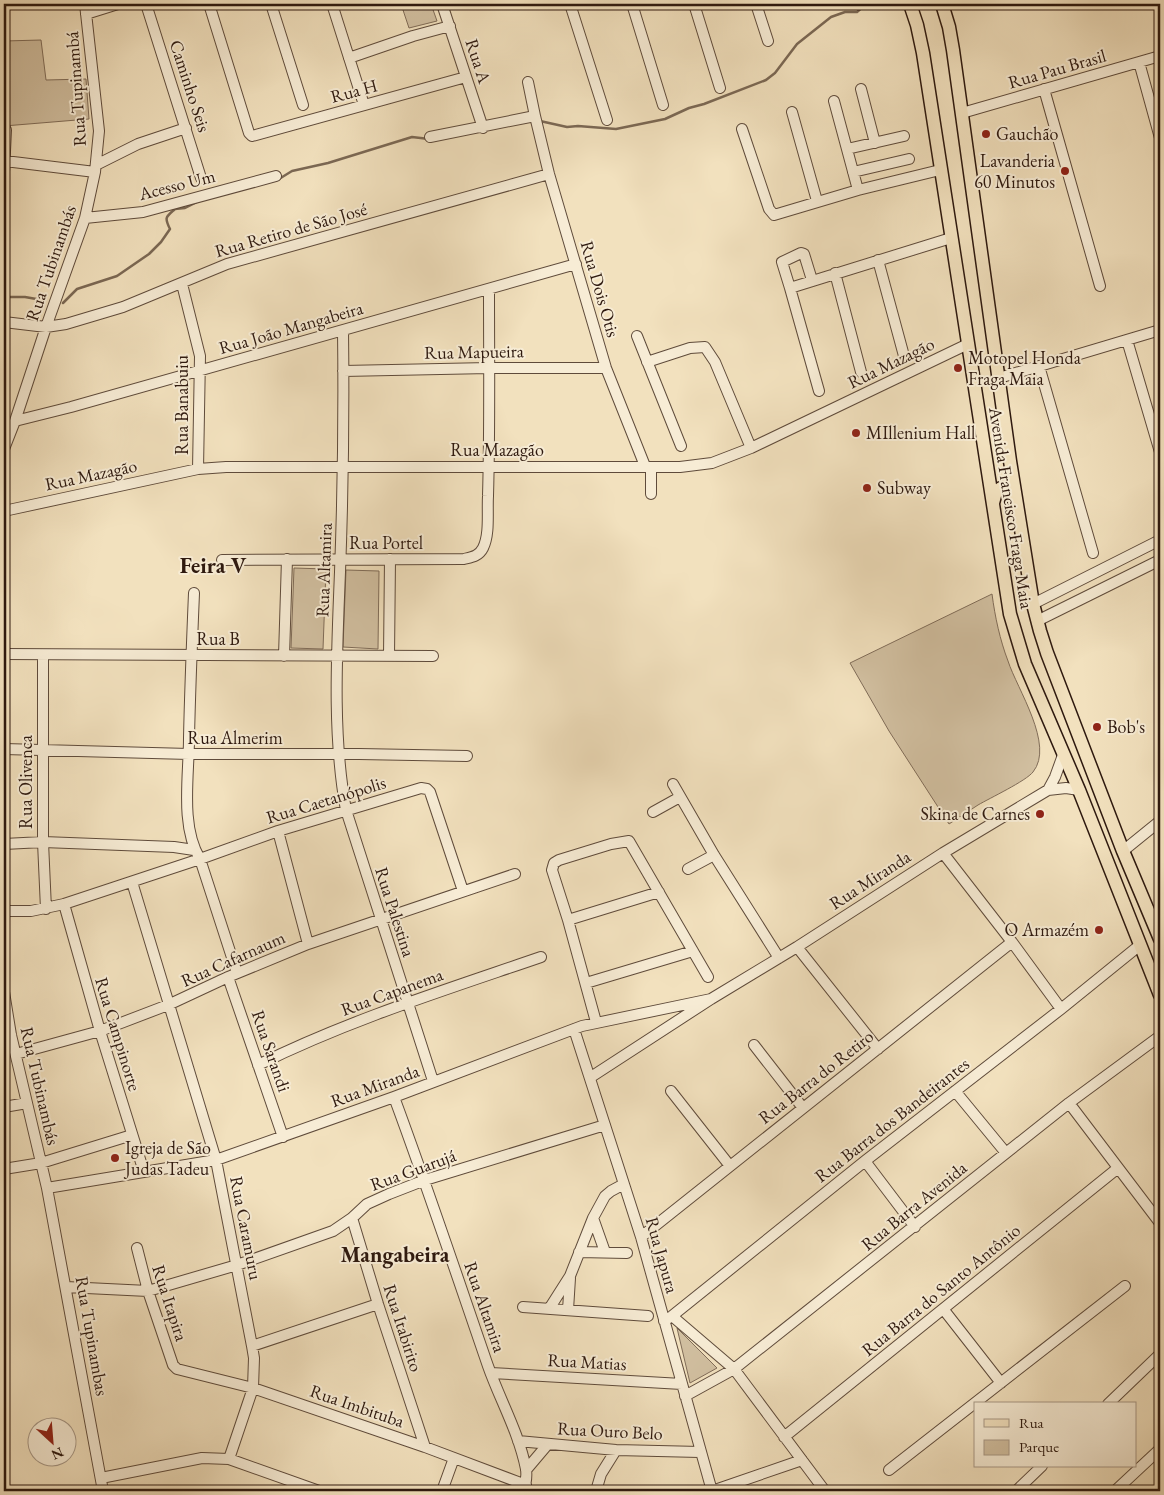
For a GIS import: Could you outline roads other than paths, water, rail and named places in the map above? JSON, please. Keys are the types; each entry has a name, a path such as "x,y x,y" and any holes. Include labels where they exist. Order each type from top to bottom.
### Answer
{"main road":[{"name":"Avenida Francisco Fraga Maia","path":"910,4 923,53 1004,587 1017,641 1160,995"},
{"name":"Avenida Francisco Fraga Maia","path":"942,4 950,35 962,113 1010,461 1033,604 1051,662 1123,851 1159,931"},
{"path":"988,474 997,486 1002,483 1007,474 1010,461"},
{"path":"993,512 994,496 1001,488 1007,489 1018,510"}],"street":[{"path":"86,9 118,4"},
{"name":"Caminho Seis","path":"146,4 201,178"},
{"name":"Rua H","path":"209,4 250,136 466,77"},
{"path":"271,4 303,105"},
{"path":"332,4 364,105"},
{"name":"Rua A","path":"442,4 483,128"},
{"path":"570,4 607,120"},
{"path":"632,4 663,105"},
{"path":"694,4 720,88"},
{"path":"756,4 768,41"},
{"name":"Rua Tupinambá","path":"86,9 99,131 96,168"},
{"path":"348,58 412,36 450,26"},
{"name":"Rua Pau Brasil","path":"962,113 1160,56"},
{"path":"1139,62 1160,138"},
{"path":"430,137 536,122 528,82"},
{"path":"862,89 875,143"},
{"path":"1044,90 1100,286"},
{"path":"834,101 858,190"},
{"path":"792,112 817,201"},
{"name":"Rua Dois Otis","path":"536,122 549,174 606,368 648,466"},
{"path":"5,161 96,168 138,144 186,128"},
{"path":"742,129 771,213 776,215 817,201 940,170"},
{"path":"4,172 6,130"},
{"path":"847,148 904,136"},
{"path":"853,172 909,159"},
{"name":"Rua Tubinambás","path":"4,449 85,218 96,168"},
{"name":"Rua Retiro de São José","path":"4,322 46,327 66,324 123,308 227,264 549,174"},
{"name":"Acesso Um","path":"85,218 143,212 276,176"},
{"path":"790,288 951,238"},
{"path":"812,280 804,254 801,253 782,262 819,391"},
{"path":"878,260 904,356"},
{"name":"Rua João Mangabeira","path":"15,421 71,407 576,264"},
{"path":"835,273 861,372"},
{"name":"Rua Banabuiu","path":"182,284 199,349 198,469"},
{"path":"489,290 489,466"},
{"name":"Rua Altamira","path":"342,330 343,466 337,656 340,775 346,810"},
{"path":"999,378 1160,330"},
{"path":"637,336 681,446"},
{"path":"1127,340 1160,452"},
{"name":"Rua Mazagão","path":"4,511 198,469 226,467 648,466 680,470 712,463 751,448 968,344"},
{"path":"647,362 690,348 705,347 714,362 751,448"},
{"path":"1039,366 1093,553"},
{"name":"Rua Mapueira","path":"343,371 606,368"},
{"path":"712,463 720,472"},
{"name":"Rua Portel","path":"222,560 464,559 474,557 484,547 487,535 489,466"},
{"path":"648,466 650,494"},
{"path":"1033,604 1160,540"},
{"path":"284,656 287,559"},
{"path":"389,656 390,559"},
{"path":"1037,621 1160,560"},
{"name":"Rua Sarandi","path":"194,593 188,821 258,1066 283,1136"},
{"name":"Rua B","path":"4,654 433,656"},
{"name":"Rua Olivenca","path":"44,655 42,842 46,909"},
{"name":"Rua Almerim","path":"4,749 189,754 467,756"},
{"path":"1048,790 1063,755"},
{"path":"673,784 714,856 779,958"},
{"name":"Rua Caetanópolis","path":"4,911 31,911 64,904 132,882 197,854 420,788 427,789 430,792 463,891"},
{"name":"Rua Miranda","path":"591,1078 711,999 797,947 943,853 1048,790 1066,788 1078,790"},
{"path":"654,812 680,797"},
{"name":"Rua Palestina","path":"346,810 433,1081"},
{"path":"1123,851 1160,821"},
{"path":"278,831 308,944"},
{"path":"596,1022 552,870 554,863 567,857 611,844 629,841 708,977"},
{"path":"4,844 42,842 174,847 197,854"},
{"path":"943,853 1062,1009"},
{"path":"688,870 714,856"},
{"name":"Rua Cafarnaum","path":"16,1054 100,1031 168,1005 233,975 308,944 516,874"},
{"name":"Rua Caramuru","path":"132,882 216,1160 252,1346 254,1358 253,1388 229,1459"},
{"path":"568,920 659,892"},
{"name":"Rua Campinorte","path":"64,904 100,1031 144,1172"},
{"name":"Rua Barra do Retiro","path":"641,1237 1012,942"},
{"name":"Rua Barra dos Bandeirantes","path":"668,1318 955,1091 1062,1009 1140,945"},
{"path":"797,947 878,1049"},
{"path":"586,984 693,951"},
{"name":"Rua Capanema","path":"258,1066 338,1029 407,1002 541,957"},
{"name":"Rua Tubinambás","path":"4,992 7,1036 16,1054 46,1188"},
{"name":"Rua Miranda","path":"46,1188 216,1160 394,1097 574,1029 596,1022 711,999"},
{"name":"Rua Japura","path":"574,1029 668,1318 685,1396 712,1491"},
{"name":"Rua Barra Avenida","path":"685,1396 734,1369 1069,1103 1160,1036"},
{"path":"754,1045 803,1108"},
{"path":"671,1091 730,1166"},
{"path":"955,1091 1006,1153"},
{"name":"Rua Altamira","path":"394,1097 425,1180 491,1373 518,1441 526,1470 524,1488"},
{"path":"4,1107 27,1103"},
{"path":"1069,1103 1160,1224"},
{"name":"Rua Guarujá","path":"66,1287 148,1291 237,1265 326,1234 341,1227 367,1204 425,1180 605,1124"},
{"path":"4,1169 41,1163 132,1135"},
{"path":"866,1161 915,1227"},
{"name":"Rua Barra do Santo Antônio","path":"784,1437 1118,1168"},
{"path":"549,1309 570,1276 593,1218 605,1196 624,1184"},
{"name":"Rua Tupinambas","path":"46,1188 103,1491"},
{"name":"Rua Itabirito","path":"352,1218 378,1304 426,1447"},
{"path":"593,1218 605,1252"},
{"name":"Rua Itapira","path":"137,1248 148,1291 174,1367"},
{"path":"579,1252 627,1253"},
{"path":"568,1310 570,1276"},
{"path":"977,1402 1125,1286"},
{"path":"252,1346 378,1304"},
{"path":"523,1307 648,1316"},
{"path":"944,1310 1001,1383"},
{"path":"668,1318 734,1369 825,1491"},
{"path":"1110,1402 1160,1354"},
{"name":"Rua Imbituba","path":"174,1367 182,1371 253,1388 426,1447 524,1488"},
{"name":"Rua Matias","path":"491,1373 682,1384"},
{"path":"889,1470 974,1404"},
{"name":"Rua Ouro Belo","path":"518,1441 616,1450 700,1452"},
{"path":"526,1470 548,1444"},
{"path":"1115,1491 1160,1449"},
{"path":"596,1491 601,1474 616,1450"},
{"path":"101,1478 202,1458 229,1459 319,1491"},
{"path":"442,1491 454,1458"},
{"path":"712,1491 802,1460"},
{"path":"1021,1489 1040,1468"}],"waterway":[{"path":"540,121 567,127 616,129 665,119 689,108 766,80 775,73 797,44 831,17 845,12 857,12 866,4"},
{"path":"279,179 292,171 328,163 412,137 429,139"},
{"path":"63,303 77,289 117,276 149,254 170,229 167,222 170,214 175,209 185,208 199,201"},
{"path":"4,297 25,297 42,300"}],"place":[{"name":"Gauchão","path":"986,134"},
{"name":"Lavanderia 60 Minutos","path":"1065,171"},
{"name":"Motopel Honda Fraga Maia","path":"958,368"},
{"name":"MIllenium Hall","path":"856,433"},
{"name":"Subway","path":"867,488"},
{"name":"Bob's","path":"1097,727"},
{"name":"Skina de Carnes","path":"1040,814"},
{"name":"O Armazém","path":"1099,930"},
{"name":"Igreja de São Judas Tadeu","path":"115,1158"}],"district":[{"name":"Feira V","path":"213,565"},
{"name":"Mangabeira","path":"395,1254"}]}
